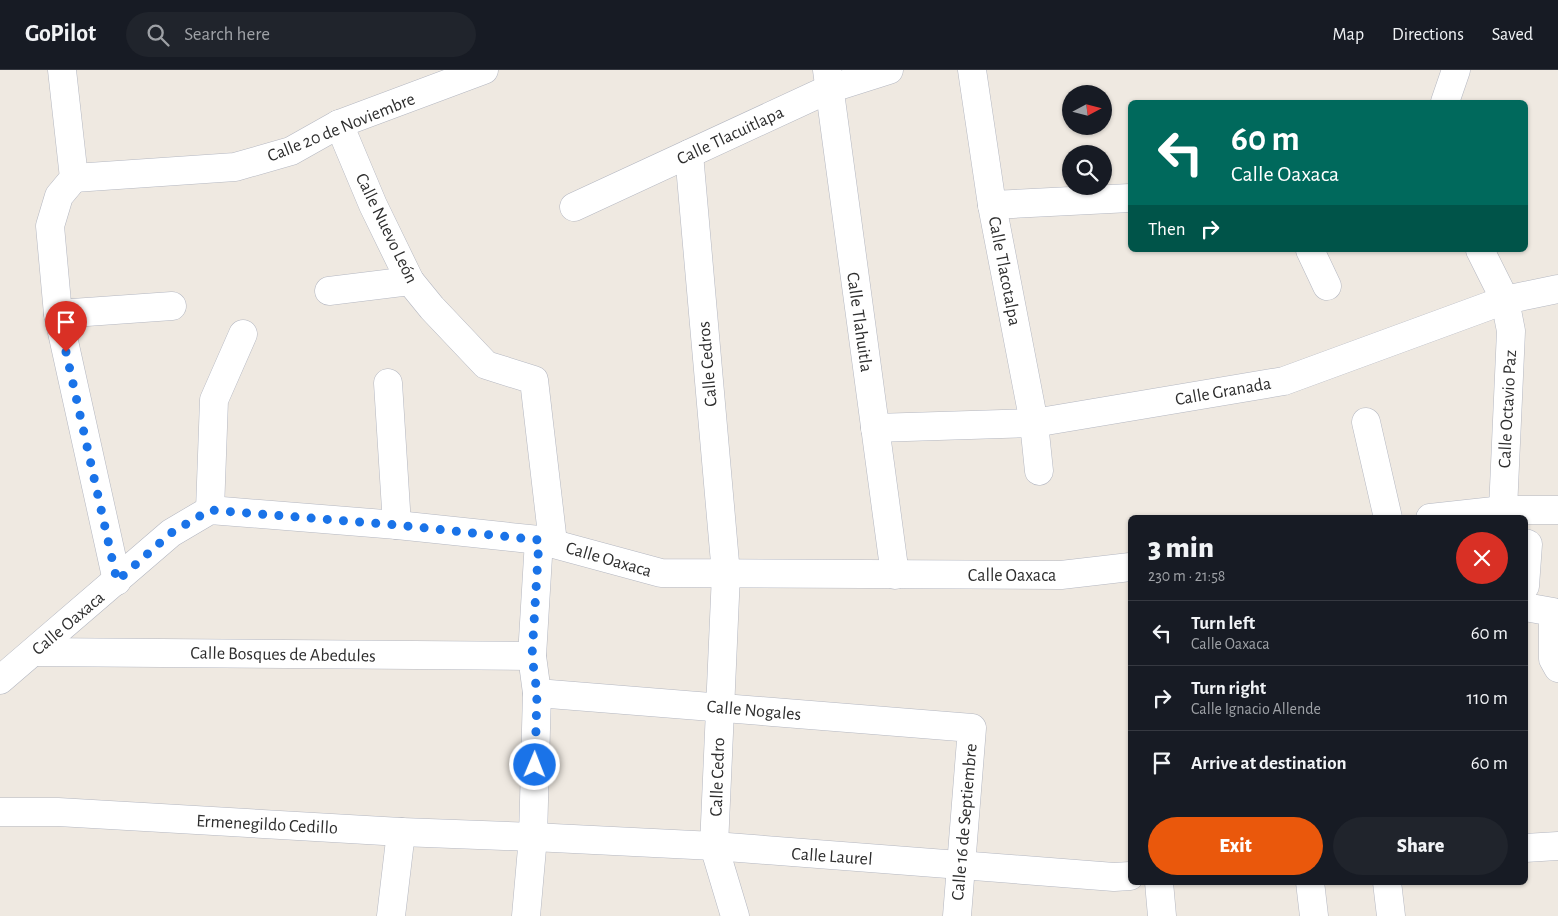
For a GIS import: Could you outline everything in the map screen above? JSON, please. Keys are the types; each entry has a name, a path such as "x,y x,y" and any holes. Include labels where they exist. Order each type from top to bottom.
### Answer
{"street":[{"path":"62,70 74,178 59,196 50,226 58,314 117,581"},
{"name":"Calle 20 de Noviembre","path":"74,178 235,167 291,151 339,124 484,70"},
{"name":"Calle Tlacuitlapa","path":"574,207 689,154 828,79 889,70"},
{"name":"Calle Tlacotalpa","path":"972,70 992,205 1034,423 1039,471"},
{"path":"1446,100 1456,70"},
{"name":"Calle Tlahuitla","path":"828,79 895,575"},
{"name":"Calle Nuevo León","path":"339,124 373,205 410,281 432,308 486,365 534,380 546,541"},
{"name":"Calle Cedros","path":"689,154 726,574"},
{"path":"992,205 1128,198"},
{"path":"1311,252 1327,286"},
{"name":"Calle Octavio Paz","path":"1481,252 1505,300 1511,331 1504,514"},
{"path":"329,291 410,281"},
{"name":"Calle Granada","path":"874,428 1034,423 1284,381 1505,300 1558,289"},
{"path":"58,314 172,306"},
{"path":"210,510 214,400 243,334"},
{"path":"388,383 397,525"},
{"path":"1366,422 1387,515"},
{"name":"Calle Oaxaca","path":"0,680 171,533 210,510 397,525 546,541 661,574 1060,576 1128,567"},
{"path":"1486,515 1558,510"},
{"path":"526,916 533,837 537,693 532,656 546,541"},
{"name":"Calle Cedro","path":"726,574 714,846 735,916"},
{"path":"1528,608 1553,612 1554,659 1558,668"},
{"name":"Calle Bosques de Abedules","path":"34,652 532,656"},
{"name":"Calle Nogales","path":"537,693 972,728"},
{"name":"Calle 16 de Septiembre","path":"957,916 972,728"},
{"name":"Ermenegildo Cedillo","path":"0,812 58,812 401,832 533,837"},
{"path":"392,916 401,832"},
{"name":"Calle Laurel","path":"533,837 714,846 961,866 1114,877 1128,876"},
{"path":"1528,848 1558,846"},
{"path":"1158,885 1162,916"},
{"path":"1310,885 1314,916"},
{"path":"1387,885 1391,916"}],"route":[{"path":"66,352 117,581 171,533 210,510 397,525 539,540 532,656 537,693 535,765"}]}
